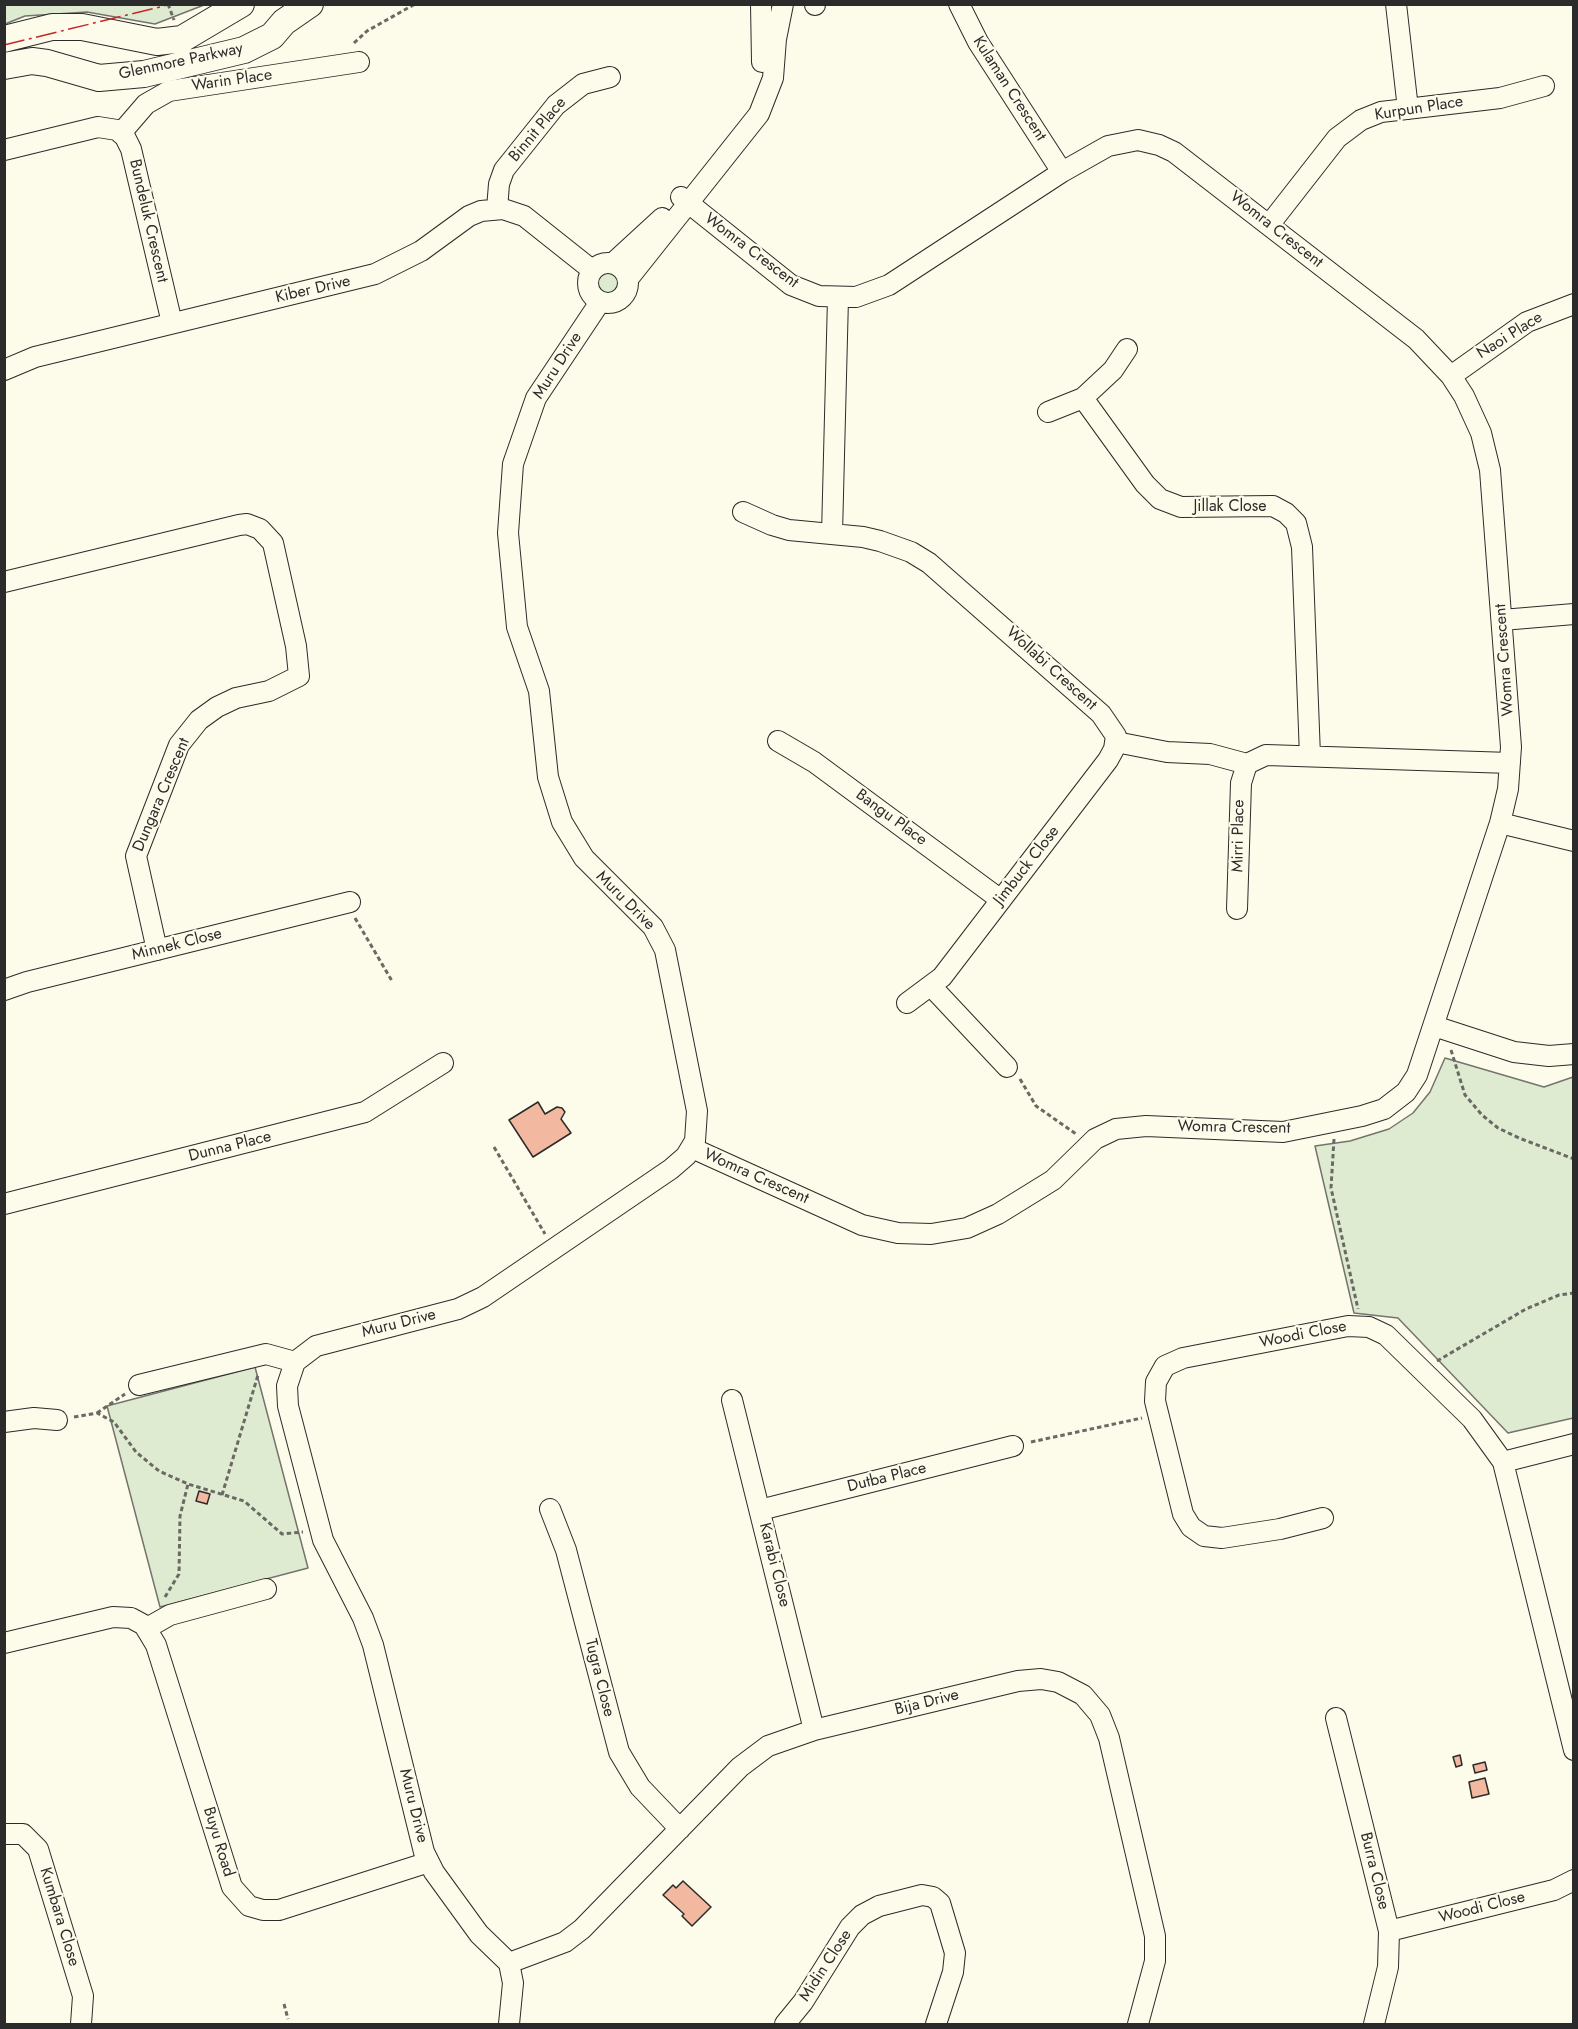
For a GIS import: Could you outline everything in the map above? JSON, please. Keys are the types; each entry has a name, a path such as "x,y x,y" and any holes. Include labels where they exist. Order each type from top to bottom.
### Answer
{"main road":[{"name":"Glenmore Parkway","path":"4,39 33,30 72,27 157,42 182,39 241,4"},
{"name":"Glenmore Parkway","path":"4,66 32,61 99,78 144,74 211,56 230,55 252,47 272,36 284,22 310,4"}],"street":[{"path":"761,4 763,54 755,94 741,119 685,200 628,279 627,291 623,297 612,303 600,302 588,288 592,270 602,264 614,263 685,200 759,114 773,78 776,39 783,4"},
{"name":"Kulaman Crescent","path":"959,4 978,42 1062,172"},
{"path":"1396,4 1408,109"},
{"name":"Warin Place","path":"122,134 146,104 169,91 354,63"},
{"name":"Binnit Place","path":"498,209 500,184 504,170 556,105 584,84 610,77"},
{"name":"Kurpun Place","path":"1269,225 1348,128 1371,115 1500,98 1544,86"},
{"path":"4,150 98,127 111,128 122,134"},
{"name":"Bundeluk Crescent","path":"122,134 131,148 172,323"},
{"name":"Womra Crescent","path":"685,200 791,285 819,296 838,298 864,295 889,285 1062,172 1108,146 1130,140 1152,142 1181,157 1416,339 1451,376 1474,416 1487,452 1502,620 1510,763 1508,789 1500,823 1417,1075 1400,1099 1375,1112 1276,1132 1136,1126 1106,1133 1086,1147 1053,1180 989,1218 954,1231 920,1234 888,1232 862,1225 692,1148"},
{"path":"498,209 524,216 592,270"},
{"name":"Kiber Drive","path":"4,370 35,357 375,274 421,251 469,216 481,211 498,209"},
{"path":"614,263 623,269 628,279"},
{"path":"831,534 838,298"},
{"name":"Muru Drive","path":"509,1963 479,1934 429,1862 422,1844 370,1636 330,1557 320,1530 288,1406 287,1386 296,1362 308,1350 324,1342 458,1309 475,1301 671,1169 692,1148 697,1132 697,1112 665,950 653,927 584,858 562,822 548,777 539,691 519,639 517,627 508,533 513,464 536,398 600,302"},
{"name":"Naoi Place","path":"1451,376 1527,322 1574,304"},
{"path":"1048,412 1083,398 1113,370 1127,349"},
{"name":"Jillak Close","path":"1083,398 1145,484 1160,499 1181,507 1273,506 1286,513 1296,523 1302,547 1310,756"},
{"name":"Wollabi Crescent","path":"742,512 781,528 863,537 896,545 929,563 1101,714 1114,730 1116,742"},
{"name":"Dungara Crescent","path":"4,582 239,525 271,528 296,646 299,676 269,691 236,698 217,706 199,720 179,745 136,856 157,950"},
{"path":"1502,620 1574,614"},
{"name":"Bangu Place","path":"778,741 814,762 1001,900"},
{"path":"1116,742 1167,752 1210,754 1247,764 1266,755 1510,763"},
{"name":"Jimbuck Close","path":"907,1003 942,977 1108,760 1116,742"},
{"name":"Mirri Place","path":"1237,909 1240,783 1247,764"},
{"path":"1500,823 1574,842"},
{"name":"Minnek Close","path":"4,990 27,982 350,902"},
{"path":"931,986 1007,1067"},
{"path":"1434,1026 1514,1052 1549,1056 1574,1054"},
{"name":"Dunna Place","path":"4,1204 365,1112 443,1063"},
{"name":"Woodi Close","path":"1323,1518 1280,1529 1222,1538 1212,1538 1197,1532 1183,1514 1155,1401 1156,1382 1165,1366 1174,1361 1348,1326 1362,1326 1382,1332 1480,1428 1503,1462 1574,1750"},
{"path":"140,1385 266,1354 296,1362"},
{"name":"Karabi Close","path":"732,1400 814,1730"},
{"path":"4,1422 34,1418 57,1420"},
{"path":"1503,1462 1574,1444"},
{"name":"Dutba Place","path":"760,1510 1014,1446"},
{"name":"Tugra Close","path":"550,1509 566,1550 619,1752 640,1787 680,1829"},
{"path":"4,1643 107,1617 123,1616 144,1625 170,1615 266,1589"},
{"name":"Buyu Road","path":"144,1625 156,1645 232,1887 244,1902 255,1909 279,1910 429,1862"},
{"name":"Bija Drive","path":"509,1963 574,1936 758,1752 777,1741 814,1730 1030,1679 1058,1682 1083,1695 1100,1715 1106,1729 1153,1922 1155,1961 1138,2025"},
{"name":"Burra Close","path":"1336,1718 1389,1931 1388,1967 1374,2025"},
{"name":"Kumbara Close","path":"4,1834 23,1834 38,1849 83,1996 81,2025"},
{"name":"Woodi Close","path":"1389,1931 1554,1890 1574,1880"},
{"name":"Midin Close","path":"795,2021 850,1928 862,1915 879,1906 928,1895 938,1900 942,1907 955,1959 936,2025"},
{"path":"509,1963 513,1983 509,2025"}],"path":[{"path":"354,63 350,46 367,31 415,4"},
{"path":"350,902 358,926 392,981"},
{"path":"1448,1041 1466,1095 1482,1115 1498,1128 1574,1159"},
{"path":"1007,1067 1013,1069 1036,1106 1073,1130 1086,1147"},
{"path":"1333,1122 1331,1188 1362,1326"},
{"path":"494,1148 546,1236"},
{"path":"1422,1370 1526,1309 1559,1295 1574,1293"},
{"path":"222,1495 254,1384 266,1354"},
{"path":"57,1420 97,1413 140,1385"},
{"path":"97,1413 114,1422 135,1452 148,1464 188,1484 244,1501 282,1534 320,1530"},
{"path":"1014,1446 1158,1414"},
{"path":"144,1625 179,1574 180,1516 188,1484"},
{"path":"284,2004 288,2019"}],"green space":[{"path":"5,5 204,5 155,24 87,12 25,16 5,24"},
{"path":"609,270 618,273 621,282 618,291 609,294 600,291 597,282 600,273"},
{"path":"1445,1058 1544,1087 1573,1077 1573,1418 1508,1433 1398,1318 1354,1313 1315,1146 1350,1141 1389,1129 1413,1113 1430,1092"},
{"path":"255,1367 308,1568 160,1607 107,1406"}],"building":[{"path":"538,1102 545,1114 557,1107 562,1108 565,1112 561,1119 571,1133 533,1157 509,1120"},
{"path":"199,1491 210,1494 207,1504 196,1501"},
{"path":"1460,1755 1462,1765 1456,1767 1453,1757"},
{"path":"1485,1762 1487,1770 1475,1773 1473,1765"},
{"path":"1485,1778 1489,1794 1472,1798 1469,1782"},
{"path":"683,1881 711,1907 692,1926 682,1916 684,1914 663,1895 673,1885 676,1888"}],"power":[{"path":"4,45 172,4"}]}
